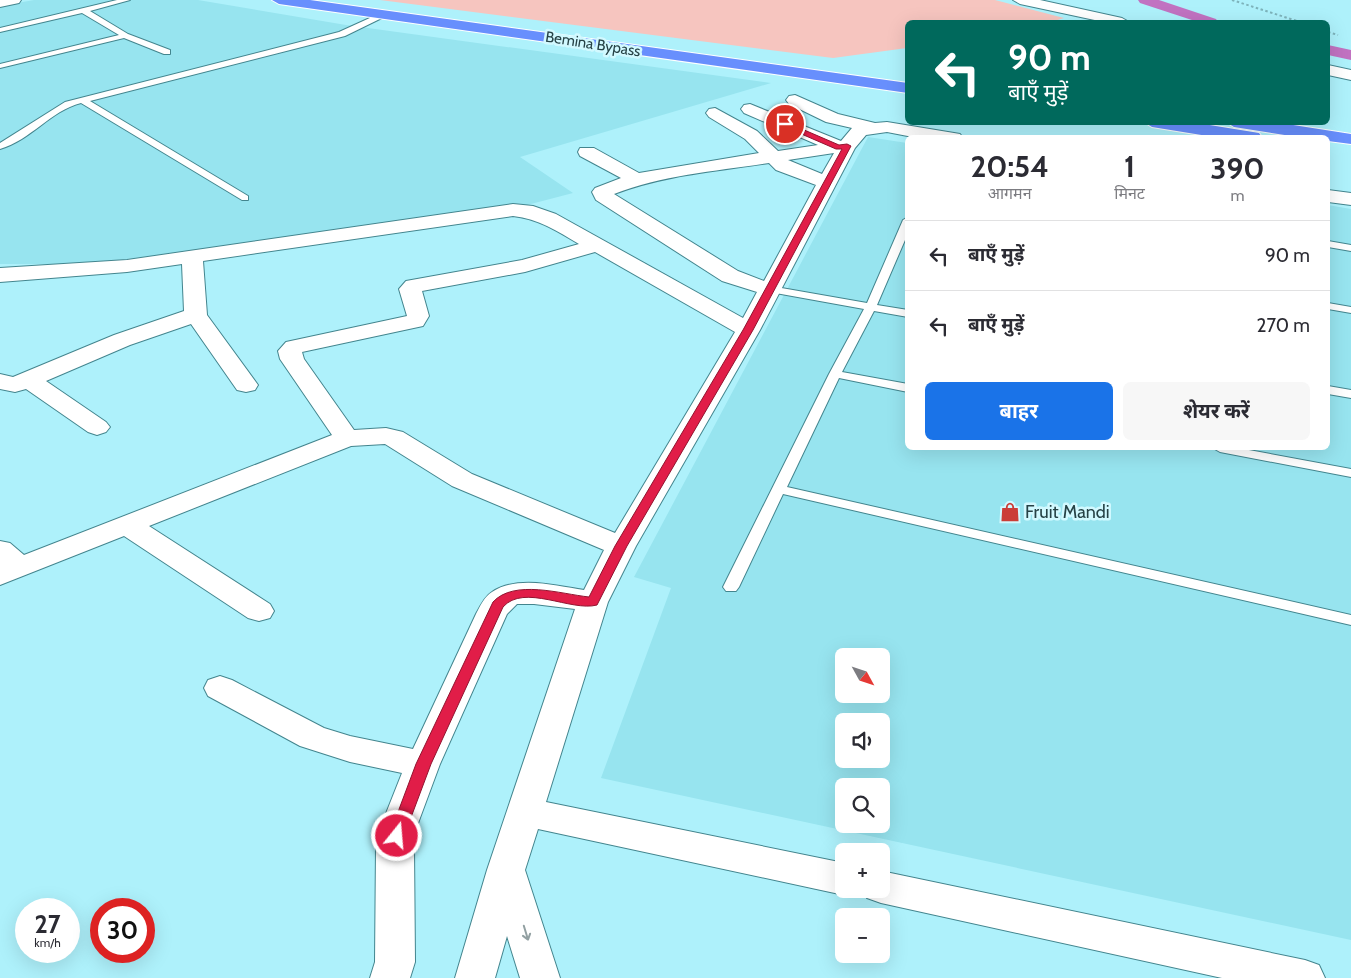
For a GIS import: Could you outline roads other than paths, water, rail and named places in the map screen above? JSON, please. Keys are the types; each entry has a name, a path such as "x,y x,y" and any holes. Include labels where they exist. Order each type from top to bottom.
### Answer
{"highway":[{"name":"Bemina Bypass","path":"279,0 905,88"},
{"name":"Bemina Bypass","path":"344,0 905,78"},
{"path":"1186,125 1303,135"},
{"path":"1330,137 1351,139"},
{"path":"1330,147 1351,151"}],"street":[{"path":"0,3 14,0"},
{"path":"1020,0 1113,20"},
{"path":"1330,70 1351,75"},
{"path":"796,100 832,118 869,127 887,127 936,135"},
{"path":"750,109 843,147"},
{"path":"715,113 750,135 774,158 796,173 827,183"},
{"path":"475,978 506,870 527,812 593,602 621,546 748,330 827,183 843,147 855,134 869,127"},
{"path":"770,289 743,282 730,276 603,196 602,192 636,179 706,166 843,147"},
{"path":"587,152 636,179"},
{"path":"1330,196 1351,199"},
{"path":"0,274 36,274 127,266 513,210 532,212 549,218 748,330"},
{"path":"347,438 292,359 290,351 294,347 415,320 418,316 410,289 414,286 525,266 597,245"},
{"path":"192,257 196,315 246,385"},
{"path":"0,381 10,386 28,380 122,340 196,315"},
{"path":"28,380 97,427"},
{"path":"7,564 127,525 347,438 386,436 394,438 462,480 621,546"},
{"path":"127,525 259,611"},
{"path":"390,978 395,962 395,847 399,826 423,764 487,624 503,598 524,593 593,602"},
{"path":"220,688 306,734 325,741 423,764"},
{"path":"527,812 835,878"},
{"path":"506,870 540,978"},
{"path":"890,890 1305,978"}],"lane":[{"path":"0,30 126,0"},
{"path":"85,11 124,36 167,52"},
{"path":"0,146 22,136 58,108 82,100 342,34 386,14"},
{"path":"0,66 124,36"},
{"path":"0,58 18,61"},
{"path":"82,100 245,198"},
{"path":"731,587 835,374 871,307 905,231"},
{"path":"1330,244 1351,248"},
{"path":"770,289 905,313"},
{"path":"1330,306 1351,310"},
{"path":"835,374 905,387"},
{"path":"1330,390 1351,394"},
{"path":"1230,450 1351,473"},
{"path":"779,489 1351,620"}],"waterway":[{"path":"1145,0 1205,20"},
{"path":"1330,50 1351,55"}],"place":[{"name":"Fruit Mandi","path":"1010,512"}]}
